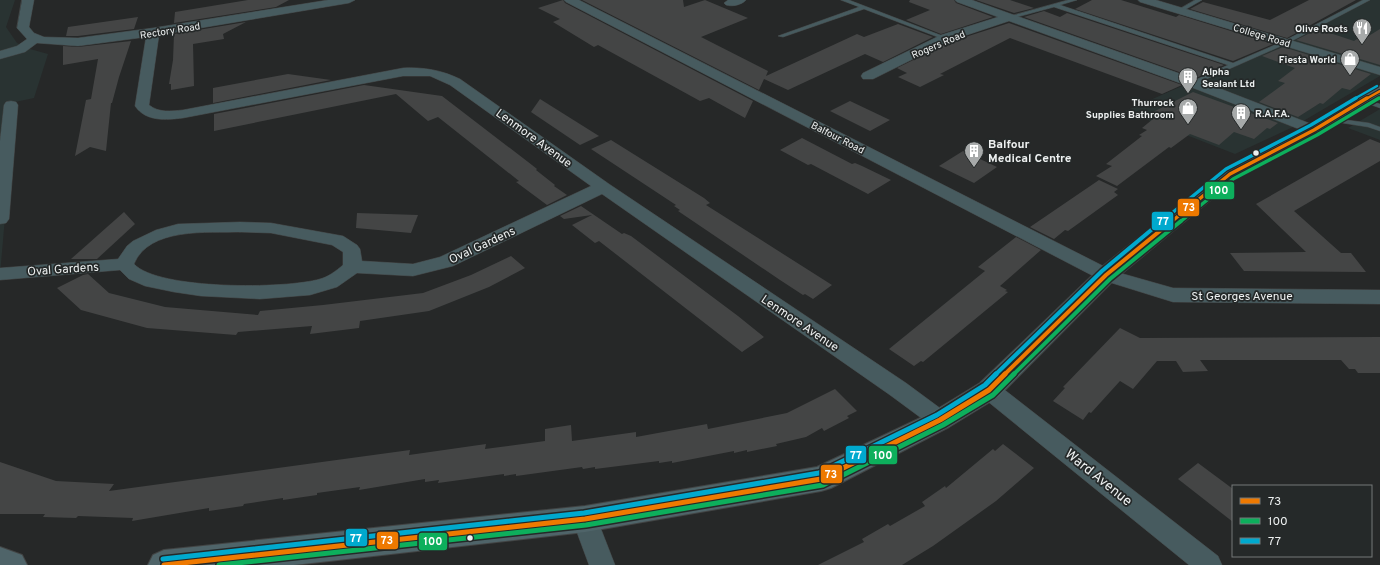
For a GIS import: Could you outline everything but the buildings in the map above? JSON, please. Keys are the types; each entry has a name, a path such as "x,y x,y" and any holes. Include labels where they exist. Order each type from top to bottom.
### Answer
{"main road":[{"path":"164,565 585,519 821,479 940,420 989,390 1106,275 1230,174 1375,98"},
{"path":"0,562 11,565"}],"street":[{"path":"0,55 21,49 34,39 23,28 23,17 28,0"},
{"name":"Rectory Road","path":"34,39 42,41 78,42 153,32 349,0"},
{"name":"Balfour Road","path":"570,0 1106,275"},
{"path":"961,0 1193,83 1323,125"},
{"name":"College Road","path":"1144,0 1380,71"},
{"name":"Rogers Road","path":"868,76 945,38 1010,17"},
{"name":"Lenmore Avenue","path":"153,32 141,102 142,106 148,111 162,115 183,114 403,72 432,72 455,82 603,188 940,420"},
{"path":"0,220 11,105"},
{"name":"Oval Gardens","path":"352,268 413,270 446,262 603,188"},
{"path":"240,227 271,228 337,240 351,249 353,257 352,268 342,276 326,284 294,290 259,292 194,288 157,282 136,276 125,264 130,254 140,244 169,231 178,229 240,227"},
{"name":"Oval Gardens","path":"0,274 125,264"},
{"name":"St Georges Avenue","path":"1106,275 1173,295 1380,296"},
{"name":"Ward Avenue","path":"989,390 1209,565"},
{"path":"585,519 602,565"}],"lane":[{"path":"844,0 945,38"},
{"path":"1010,17 1062,1 1074,0"},
{"path":"1179,11 1198,0"},
{"path":"1353,0 1365,1"},
{"path":"1193,83 1286,42 1365,1"},
{"path":"1053,5 1233,65"},
{"path":"781,36 862,8"},
{"path":"1323,125 1369,125 1380,129"}],"shaded area":[{"path":"0,0 15,0 6,27 17,43 30,49 48,54 34,98 15,102 0,275"},
{"path":"1361,0 1380,0 1380,76 1293,127 1235,154 1125,111 1290,39"},
{"path":"1380,109 1380,140 1348,128"}],"transit line":[{"name":"77","path":"163,559 584,513 819,473 937,415 985,385 1102,271 1226,169 1311,125 1377,86"},
{"name":"73","path":"164,565 585,519 821,479 940,420 989,390 1106,275 1230,174 1314,130 1380,91"},
{"name":"100","path":"219,565 586,525 823,485 943,425 993,395 1110,279 1233,179 1317,135 1380,98"}],"place":[{"name":"Olive Roots","path":"1362,45"},
{"name":"Fiesta World","path":"1350,76"},
{"name":"Alpha Sealant Ltd","path":"1188,94"},
{"name":"Thurrock Supplies Bathroom","path":"1188,125"},
{"name":"R.A.F.A.","path":"1241,130"},
{"name":"Balfour Medical Centre","path":"974,168"}]}
